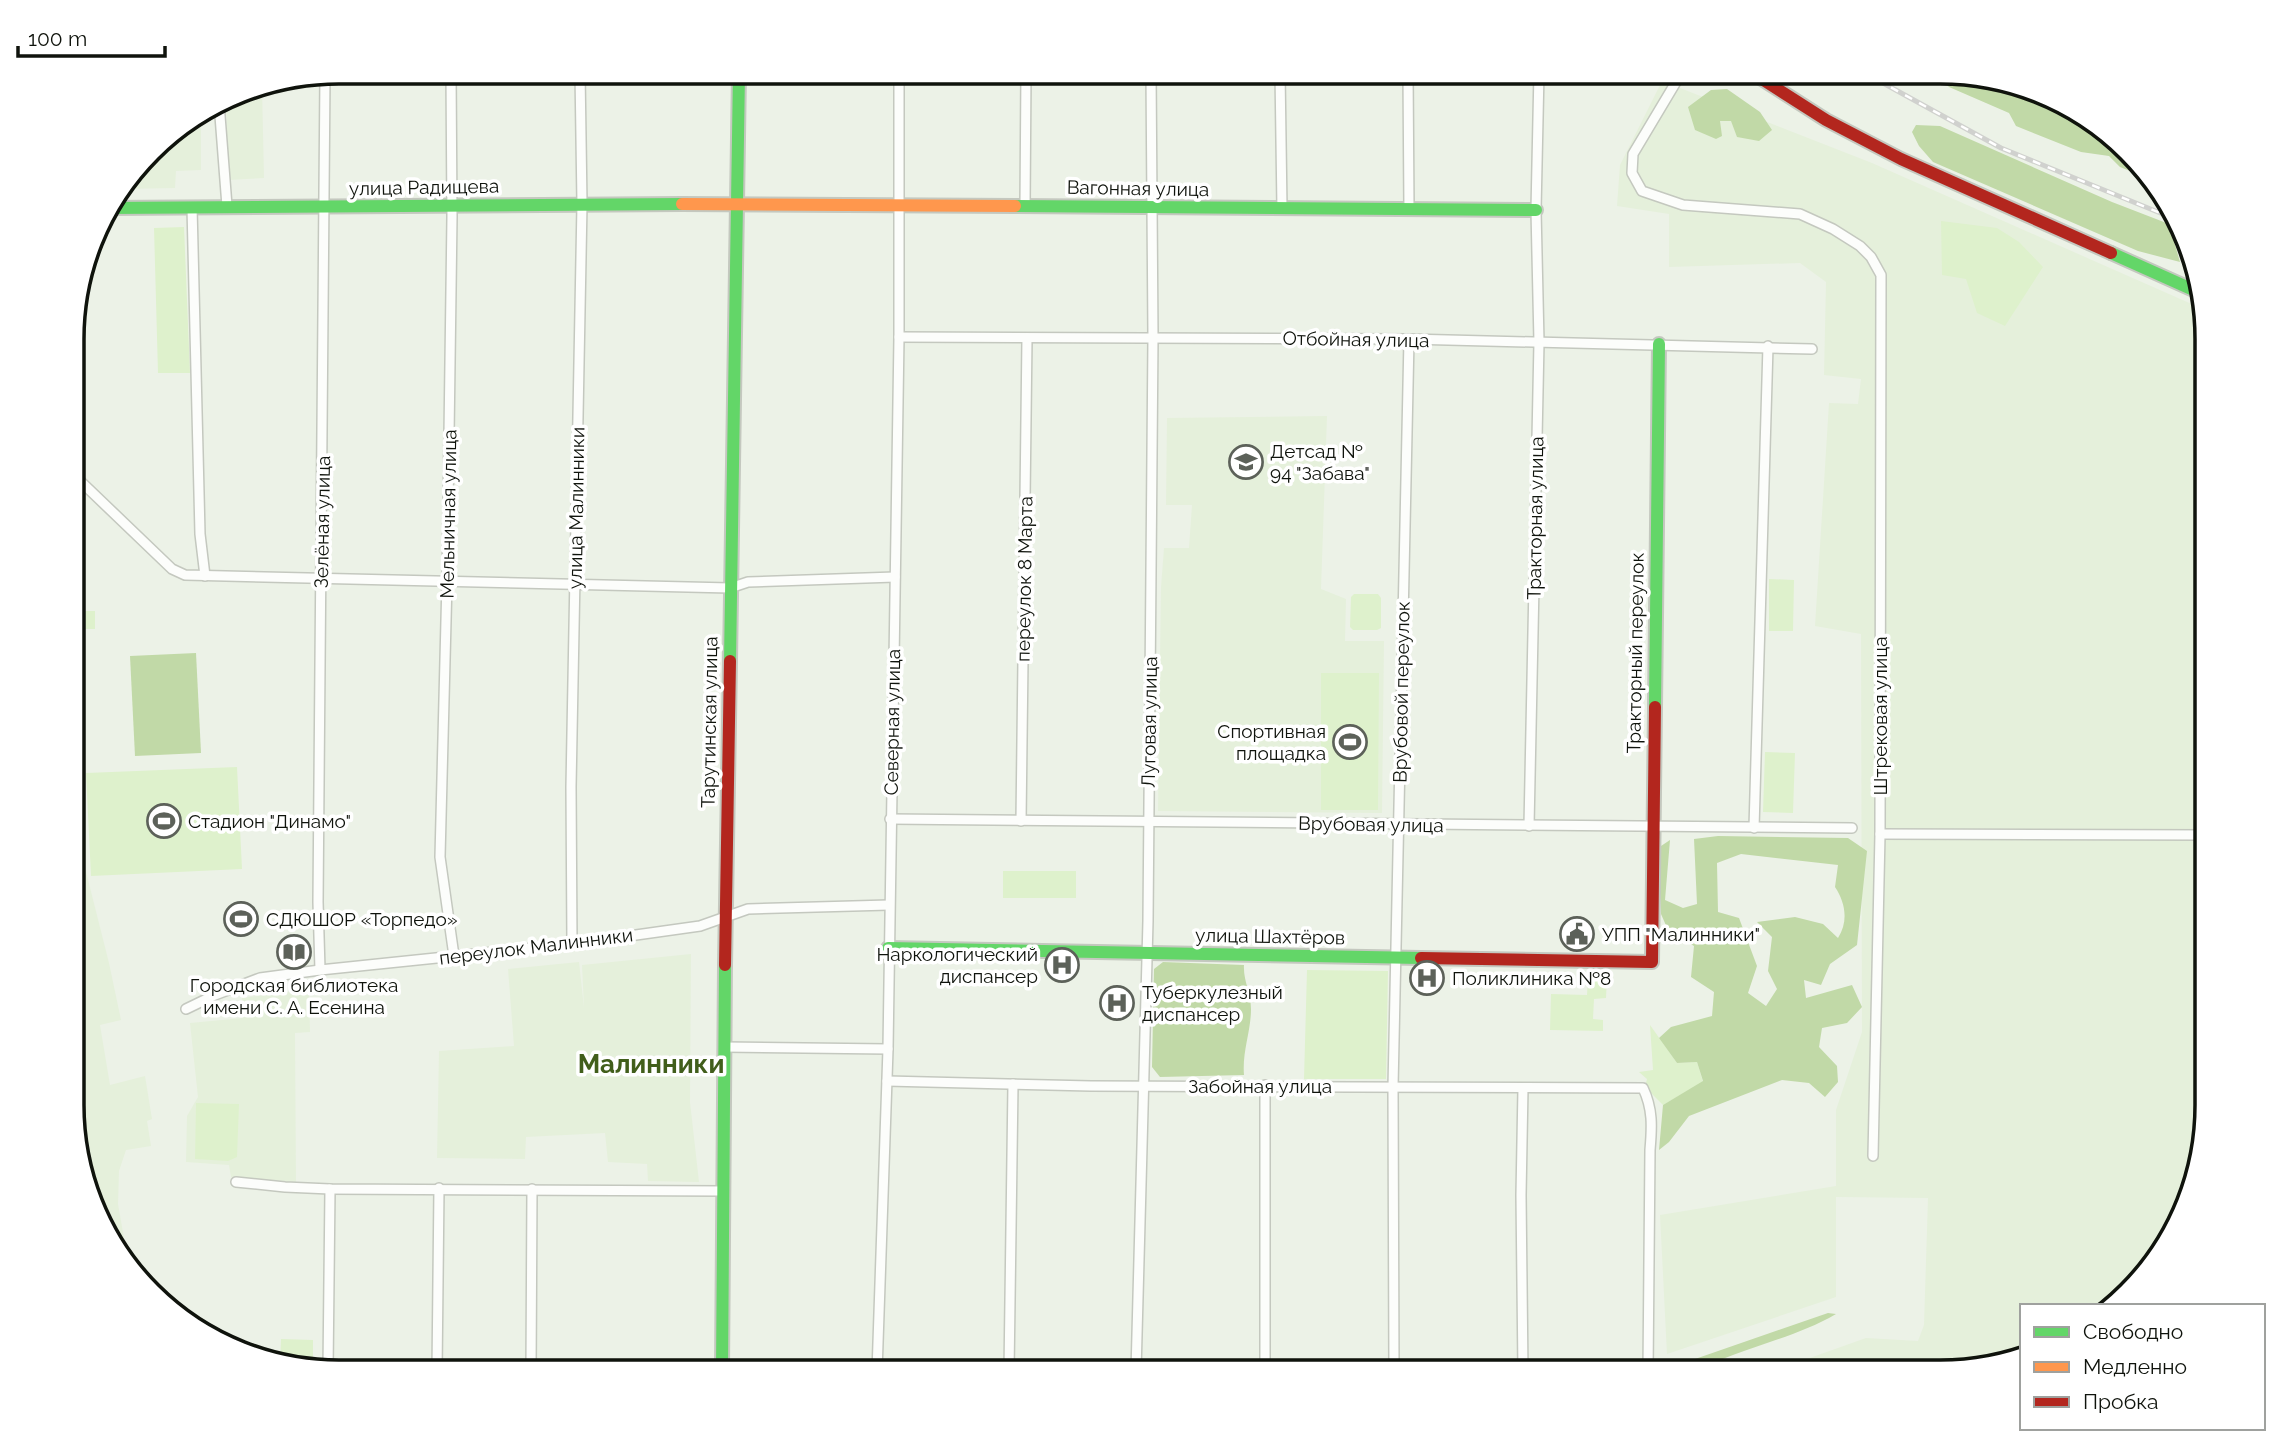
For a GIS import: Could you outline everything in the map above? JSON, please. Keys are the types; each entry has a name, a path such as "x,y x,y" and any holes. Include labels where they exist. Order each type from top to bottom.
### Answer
{"street":[{"name":"Мельничная улица","path":"451,84 447,581 440,857 454,956"},
{"name":"улица Малинники","path":"572,944 571,787 582,204 580,84"},
{"name":"Тарутинская улица","path":"722,1360 730,588 739,84"},
{"name":"Северная улица","path":"877,1360 888,1049 900,337 899,84"},
{"path":"1025,206 1026,84"},
{"name":"Луговая улица","path":"1136,1360 1147,953 1153,337 1151,84"},
{"path":"1280,84 1282,209"},
{"path":"1408,84 1409,210"},
{"name":"Тракторная улица","path":"1529,826 1539,342 1536,209 1539,84"},
{"name":"Штрековая улица","path":"1675,84 1633,153 1632,173 1642,191 1684,205 1800,214 1833,229 1860,246 1871,257 1881,275 1880,834 1873,1156"},
{"path":"1770,84 1826,120 1901,159 2190,288"},
{"name":"Зелёная улица","path":"320,970 318,888 325,85"},
{"path":"220,114 227,206"},
{"name":"улица Радищева","path":"120,208 738,204"},
{"name":"Вагонная улица","path":"738,204 1536,209"},
{"path":"192,207 200,534 205,576"},
{"name":"Отбойная улица","path":"900,337 1409,339 1812,349"},
{"name":"переулок 8 Марта","path":"1021,821 1027,338"},
{"name":"Врубовой переулок","path":"1394,1360 1393,1087 1409,339"},
{"name":"Тракторный переулок","path":"1651,962 1659,344"},
{"path":"1754,828 1768,346"},
{"path":"84,485 172,569 185,575 730,588 748,582 895,577"},
{"name":"Врубовая улица","path":"890,819 1852,828"},
{"path":"1880,834 2195,835"},
{"name":"переулок Малинники","path":"186,1009 260,978 572,944 700,926 748,909 889,905"},
{"name":"улица Шахтёров","path":"888,948 1651,962"},
{"path":"724,1047 888,1049"},
{"name":"Забойная улица","path":"887,1081 1643,1088 1649,1101 1653,1123 1648,1360"},
{"path":"1009,1360 1013,1083"},
{"path":"1265,1085 1265,1360"},
{"path":"1523,1088 1523,1360"},
{"path":"236,1182 330,1189 723,1191"},
{"path":"437,1360 439,1188"},
{"path":"328,1359 330,1189"},
{"path":"531,1360 532,1189"}],"shaded area":[{"path":"1660,84 1670,84 1872,163 2193,304 2195,339 2193,1138 2186,1171 2169,1218 2132,1273 2099,1304 2020,1304 2020,1347 1973,1358 1804,1360 1866,1338 1918,1341 1924,1325 1928,1198 1836,1197 1836,1297 1667,1354 1660,1215 1836,1186 1836,1110 1862,1032 1861,634 1815,626 1829,403 1858,404 1861,379 1824,375 1826,282 1800,263 1669,267 1669,214 1617,206 1620,165"},
{"path":"262,96 264,178 228,180 226,110"},
{"path":"201,125 201,170 176,171 175,188 133,189 171,147"},
{"path":"1327,416 1321,589 1346,599 1345,641 1384,641 1382,813 1158,811 1161,587 1164,548 1189,548 1192,505 1166,505 1167,418"},
{"path":"84,864 121,1020 100,1025 110,1085 145,1076 152,1119 147,1121 151,1146 126,1150 119,1171 118,1204 125,1244 103,1202 86,1138"},
{"path":"691,954 690,1102 699,1182 648,1181 647,1164 608,1162 605,1133 526,1137 525,1159 437,1158 439,1051 514,1046 508,969 579,962 584,1008 582,965"},
{"path":"309,989 310,1032 295,1033 296,1183 231,1177 229,1165 186,1162 187,1116 198,1097 190,1023 243,1018 242,998"}],"green space":[{"path":"1947,84 1973,86 2033,102 2082,127 2108,147 2133,172 2120,167 2109,156 2081,152 2016,126 2009,113"},
{"path":"1727,89 1760,112 1772,130 1759,141 1737,137 1731,121 1720,121 1722,136 1716,139 1695,130 1688,107 1711,90"},
{"path":"1916,125 1940,126 2112,202 2168,223 2180,262 2138,251 1933,162 1919,146 1912,132"},
{"path":"1941,221 1997,228 2019,242 2043,267 2005,326 1977,313 1966,279 1942,275"},
{"path":"184,227 190,373 158,373 154,228"},
{"path":"1769,579 1794,580 1793,631 1769,631"},
{"path":"1354,594 1378,594 1381,598 1381,628 1353,630 1350,627 1351,597"},
{"path":"84,611 95,611 95,629 84,629"},
{"path":"196,653 201,753 135,756 130,656"},
{"name":"Спортивная площадка","path":"1321,673 1379,673 1378,810 1321,810"},
{"path":"1765,752 1795,753 1793,813 1763,812"},
{"name":"Стадион \"Динамо\"","path":"237,767 242,869 91,876 86,773"},
{"path":"1718,836 1848,838 1867,851 1857,945 1830,964 1821,985 1804,980 1806,998 1852,985 1862,1007 1847,1023 1822,1028 1819,1047 1837,1066 1838,1082 1825,1097 1809,1083 1782,1080 1689,1116 1669,1142 1659,1150 1663,1105 1703,1081 1697,1062 1677,1063 1659,1038 1671,1027 1712,1016 1714,992 1691,977 1694,946 1668,930 1661,914 1658,848 1670,840 1665,900 1683,908 1697,904 1694,839","holes":["1741,854 1838,865 1835,887 1845,918 1838,938 1823,924 1795,917 1757,922 1772,937 1768,971 1777,989 1766,1006 1748,993 1757,966 1739,918 1718,912 1717,863"]},
{"path":"1003,871 1076,871 1076,898 1003,898"},
{"path":"1163,962 1244,965 1251,1009 1244,1075 1160,1077 1152,1067 1154,969"},
{"path":"1307,970 1388,971 1386,1079 1304,1079"},
{"path":"1588,977 1607,977 1606,998 1594,999 1593,1019 1603,1020 1603,1031 1550,1030 1551,994 1587,995"},
{"path":"1650,1025 1677,1063 1697,1062 1703,1082 1663,1105 1645,1087 1647,1079 1639,1072 1653,1070"},
{"path":"196,1103 239,1104 237,1157 228,1161 195,1159"},
{"path":"1828,1313 1836,1314 1802,1330 1718,1360 1692,1360"},
{"path":"281,1339 313,1340 313,1358 280,1353"}],"railway":[{"path":"1885,84 2001,148 2162,214"}],"traffic: fast":[{"path":"730,661 739,84"},
{"path":"120,208 682,204"},
{"path":"1015,206 1536,210"},
{"path":"2111,253 2190,288"},
{"path":"1655,707 1659,344"},
{"path":"888,948 1421,958"},
{"path":"722,1360 725,965"}],"traffic: slow":[{"path":"682,204 1015,206"}],"traffic: jam":[{"path":"1770,84 1826,120 1901,159 2111,253"},
{"path":"725,965 730,661"},
{"path":"1421,958 1652,962 1655,707"}],"place":[{"name":"Детсад № 94 \"Забава\"","path":"1246,462"},
{"name":"Спортивная площадка","path":"1350,742"},
{"name":"Стадион \"Динамо\"","path":"164,821"},
{"name":"СДЮШОР «Торпедо»","path":"241,919"},
{"name":"УПП \"Малинники\"","path":"1577,934"},
{"name":"Городская библиотека имени С. А. Есенина","path":"294,952"},
{"name":"Наркологический диспансер","path":"1062,965"},
{"name":"Поликлиника №8","path":"1427,978"},
{"name":"Туберкулезный диспансер","path":"1117,1003"}],"district":[{"name":"Малинники","path":"651,1064"}]}
